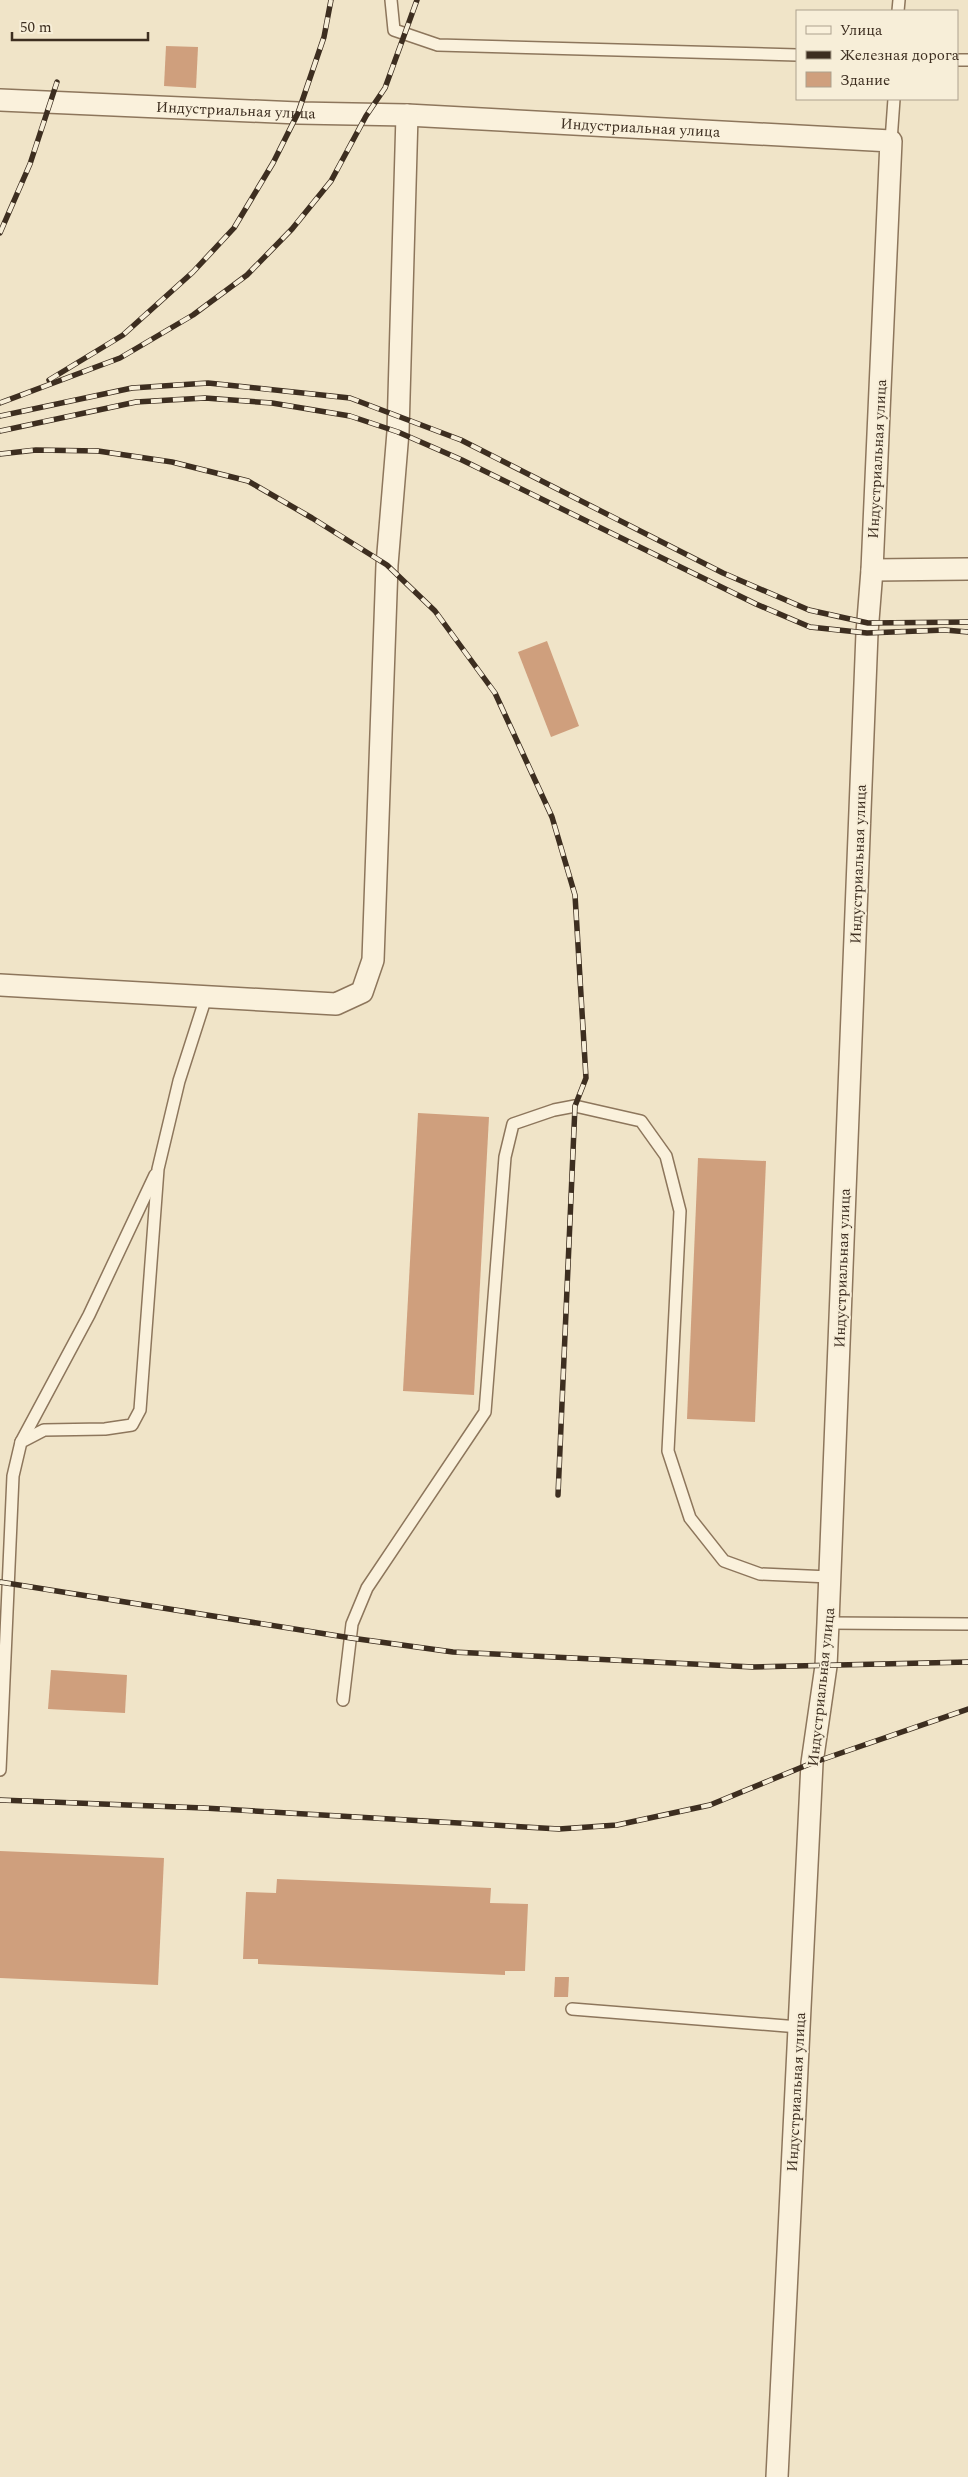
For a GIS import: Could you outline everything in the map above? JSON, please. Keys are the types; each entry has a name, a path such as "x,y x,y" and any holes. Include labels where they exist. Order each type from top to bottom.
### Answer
{"street":[{"name":"Индустриальная улица","path":"0,100 407,116 891,141 872,570 867,633 826,1666 812,1763 777,2477"},
{"path":"0,985 336,1004 362,992 373,960 387,566 398,432 407,116"},
{"path":"872,570 968,569"}],"lane":[{"path":"391,0 394,30 438,45 796,55"},
{"path":"891,141 894,100"},
{"path":"21,1442 44,1430 105,1429 132,1425 140,1410 158,1169 179,1081 206,997"},
{"path":"343,1700 352,1624 367,1588 485,1412 505,1157 513,1124 554,1110 575,1106 641,1121 666,1156 680,1211 668,1451 690,1518 724,1561 760,1574 830,1577"},
{"path":"0,1770 13,1476 21,1442 89,1315 158,1169"},
{"path":"828,1623 968,1624"},
{"path":"572,2009 799,2027"}],"building":[{"path":"166,46 198,47 196,88 164,86"},
{"path":"547,641 579,726 551,737 518,652"},
{"path":"418,1113 489,1117 474,1395 403,1391"},
{"path":"698,1158 766,1161 755,1422 687,1419"},
{"path":"51,1670 127,1675 125,1713 48,1709"},
{"path":"0,1851 164,1858 158,1985 0,1978"},
{"path":"277,1879 491,1888 490,1903 528,1904 525,1971 505,1971 505,1975 258,1964 258,1959 243,1959 246,1892 276,1893"},
{"path":"555,1977 569,1977 568,1997 554,1997"}],"railway":[{"path":"49,380 123,335 193,272 234,228 273,163 298,113 324,37 331,0"},
{"path":"0,403 120,358 193,315 247,275 292,229 331,181 366,116 385,88 417,0"},
{"path":"0,233 30,164 57,82"},
{"path":"0,416 132,388 208,383 350,398 461,440 723,573 809,610 868,623 968,622"},
{"path":"0,431 136,402 205,398 272,403 350,416 398,432 462,460 756,604 810,627 867,633 945,630 968,632"},
{"path":"0,454 36,450 98,451 172,462 248,481 387,565 435,611 495,693 552,817 575,895 586,1078 575,1106 558,1495"},
{"path":"0,1582 351,1638 453,1652 753,1667 968,1662"},
{"path":"0,1800 204,1808 559,1829 617,1825 710,1805 812,1763 968,1709"}]}
